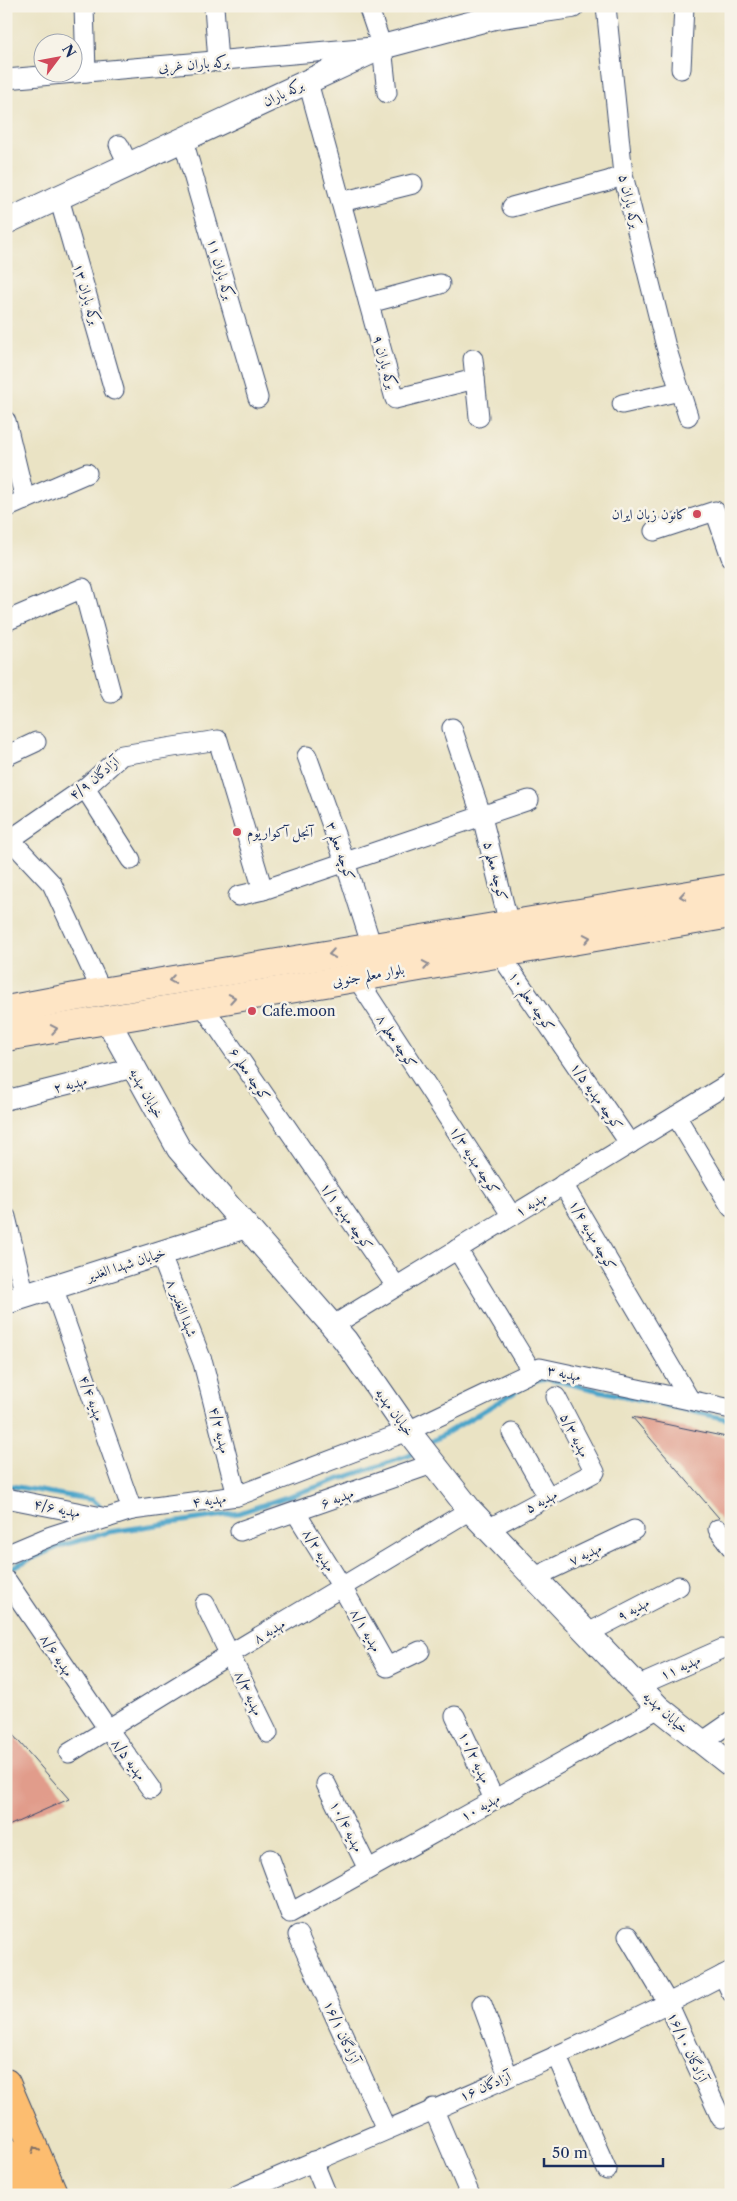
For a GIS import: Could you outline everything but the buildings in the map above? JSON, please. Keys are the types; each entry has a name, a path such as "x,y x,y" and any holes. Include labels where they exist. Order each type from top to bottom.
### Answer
{"main road":[{"name":"بلوار معلم جنوبی","path":"6,1010 102,992 731,888"},
{"name":"بلوار معلم جنوبی","path":"6,1037 731,914"},
{"path":"6,2083 54,2195"},
{"path":"6,2151 25,2195"}],"street":[{"path":"84,6 86,72"},
{"path":"214,6 218,62"},
{"path":"368,6 382,47 387,93"},
{"name":"برکه باران","path":"6,222 59,198 124,155 183,140 382,47 495,17 572,6"},
{"name":"برکه باران ۵","path":"606,6 623,175 666,347 688,416"},
{"path":"681,69 684,6"},
{"name":"برکه باران غربی","path":"6,79 382,47"},
{"name":"برکه باران ۹","path":"308,82 395,399 475,378"},
{"name":"برکه باران ۱۱","path":"183,140 258,398"},
{"path":"512,207 608,181 623,175"},
{"path":"341,202 412,184"},
{"name":"برکه باران ۱۳","path":"59,198 114,390"},
{"path":"369,303 440,284"},
{"path":"473,359 479,417"},
{"path":"622,404 680,391"},
{"path":"6,421 25,500"},
{"path":"6,508 87,473"},
{"path":"654,531 715,511 731,557"},
{"path":"6,621 83,588 111,693"},
{"name":"کوچه معلم ۵","path":"452,728 482,817 509,924"},
{"name":"آزادگان ۴/۹","path":"9,837 85,788 122,755 218,740 263,890"},
{"path":"6,756 36,742"},
{"name":"کوچه معلم ۳","path":"307,756 346,862 372,947"},
{"path":"85,788 131,860"},
{"path":"238,896 263,890 529,800"},
{"path":"9,837 52,884 102,992"},
{"name":"کوچه معلم ۱۰","path":"499,953 564,1049"},
{"name":"کوچه معلم ۸","path":"356,978 439,1104"},
{"name":"کوچه معلم ۶","path":"201,1004 298,1145"},
{"name":"خیابان مهدیه","path":"107,1019 179,1149 345,1340 408,1431 470,1510 659,1708 731,1765"},
{"name":"کوچه مهدیه ۱/۵","path":"564,1049 630,1144"},
{"name":"مهدیه ۲","path":"6,1100 134,1068"},
{"name":"مهدیه ۱","path":"332,1326 731,1082"},
{"name":"کوچه مهدیه ۱/۳","path":"439,1104 512,1216"},
{"path":"676,1116 731,1207"},
{"name":"کوچه مهدیه ۱/۱","path":"298,1145 396,1286"},
{"name":"کوچه مهدیه ۱/۴","path":"564,1184 690,1400"},
{"path":"6,1217 16,1299"},
{"name":"خیابان شهدا الغدیر","path":"16,1299 246,1226"},
{"path":"457,1249 532,1372"},
{"name":"شهدا الغدیر ۸","path":"160,1253 203,1363"},
{"name":"مهدیه ۴/۴","path":"53,1287 132,1510"},
{"name":"مهدیه ۴/۲","path":"203,1363 236,1496"},
{"name":"مهدیه ۳","path":"408,1431 540,1368 731,1409"},
{"name":"مهدیه ۵/۳","path":"556,1397 595,1472"},
{"name":"مهدیه ۴","path":"6,1555 51,1536 132,1510 236,1496 408,1431"},
{"path":"512,1433 548,1497"},
{"name":"مهدیه ۶","path":"240,1531 435,1463"},
{"name":"مهدیه ۵","path":"488,1529 595,1472"},
{"name":"مهدیه ۴/۶","path":"6,1498 108,1519"},
{"name":"مهدیه ۸","path":"69,1753 470,1510"},
{"name":"مهدیه ۸/۲","path":"296,1513 342,1587"},
{"path":"718,1529 731,1547"},
{"name":"مهدیه ۷","path":"535,1577 634,1530"},
{"name":"مهدیه ۸/۶","path":"7,1581 108,1730"},
{"name":"مهدیه ۹","path":"588,1633 679,1586"},
{"name":"مهدیه ۸/۱","path":"342,1587 387,1667 420,1651"},
{"name":"مهدیه ۸/۳","path":"205,1604 268,1733"},
{"name":"مهدیه ۱۱","path":"638,1686 722,1649"},
{"name":"مهدیه ۱۰","path":"270,1860 290,1913 659,1708"},
{"name":"مهدیه ۱۰/۲","path":"455,1716 494,1799"},
{"path":"702,1742 731,1722"},
{"name":"مهدیه ۸/۵","path":"108,1730 152,1789"},
{"name":"مهدیه ۱۰/۴","path":"326,1784 368,1869"},
{"name":"آزادگان ۱۶/۱","path":"298,1935 386,2129"},
{"name":"آزادگان ۱۶/۱۰","path":"628,1936 668,2003 721,2118"},
{"path":"727,1973 731,1992"},
{"name":"آزادگان ۱۶","path":"237,2195 556,2055 668,2003 727,1973"},
{"path":"482,2004 508,2076"},
{"path":"556,2055 606,2170"},
{"path":"433,2108 470,2195"},
{"path":"313,2161 327,2195"}],"waterway":[{"path":"426,1445 532,1382 547,1379 731,1420"},
{"path":"6,1570 60,1546 109,1532 239,1513 408,1456 416,1451"},
{"path":"6,1485 93,1500 105,1511"}],"place":[{"name":"کانون زبان ایران","path":"697,514"},
{"name":"آنجل آکواریوم","path":"237,832"},
{"name":"Cafe.moon","path":"252,1011"}]}
